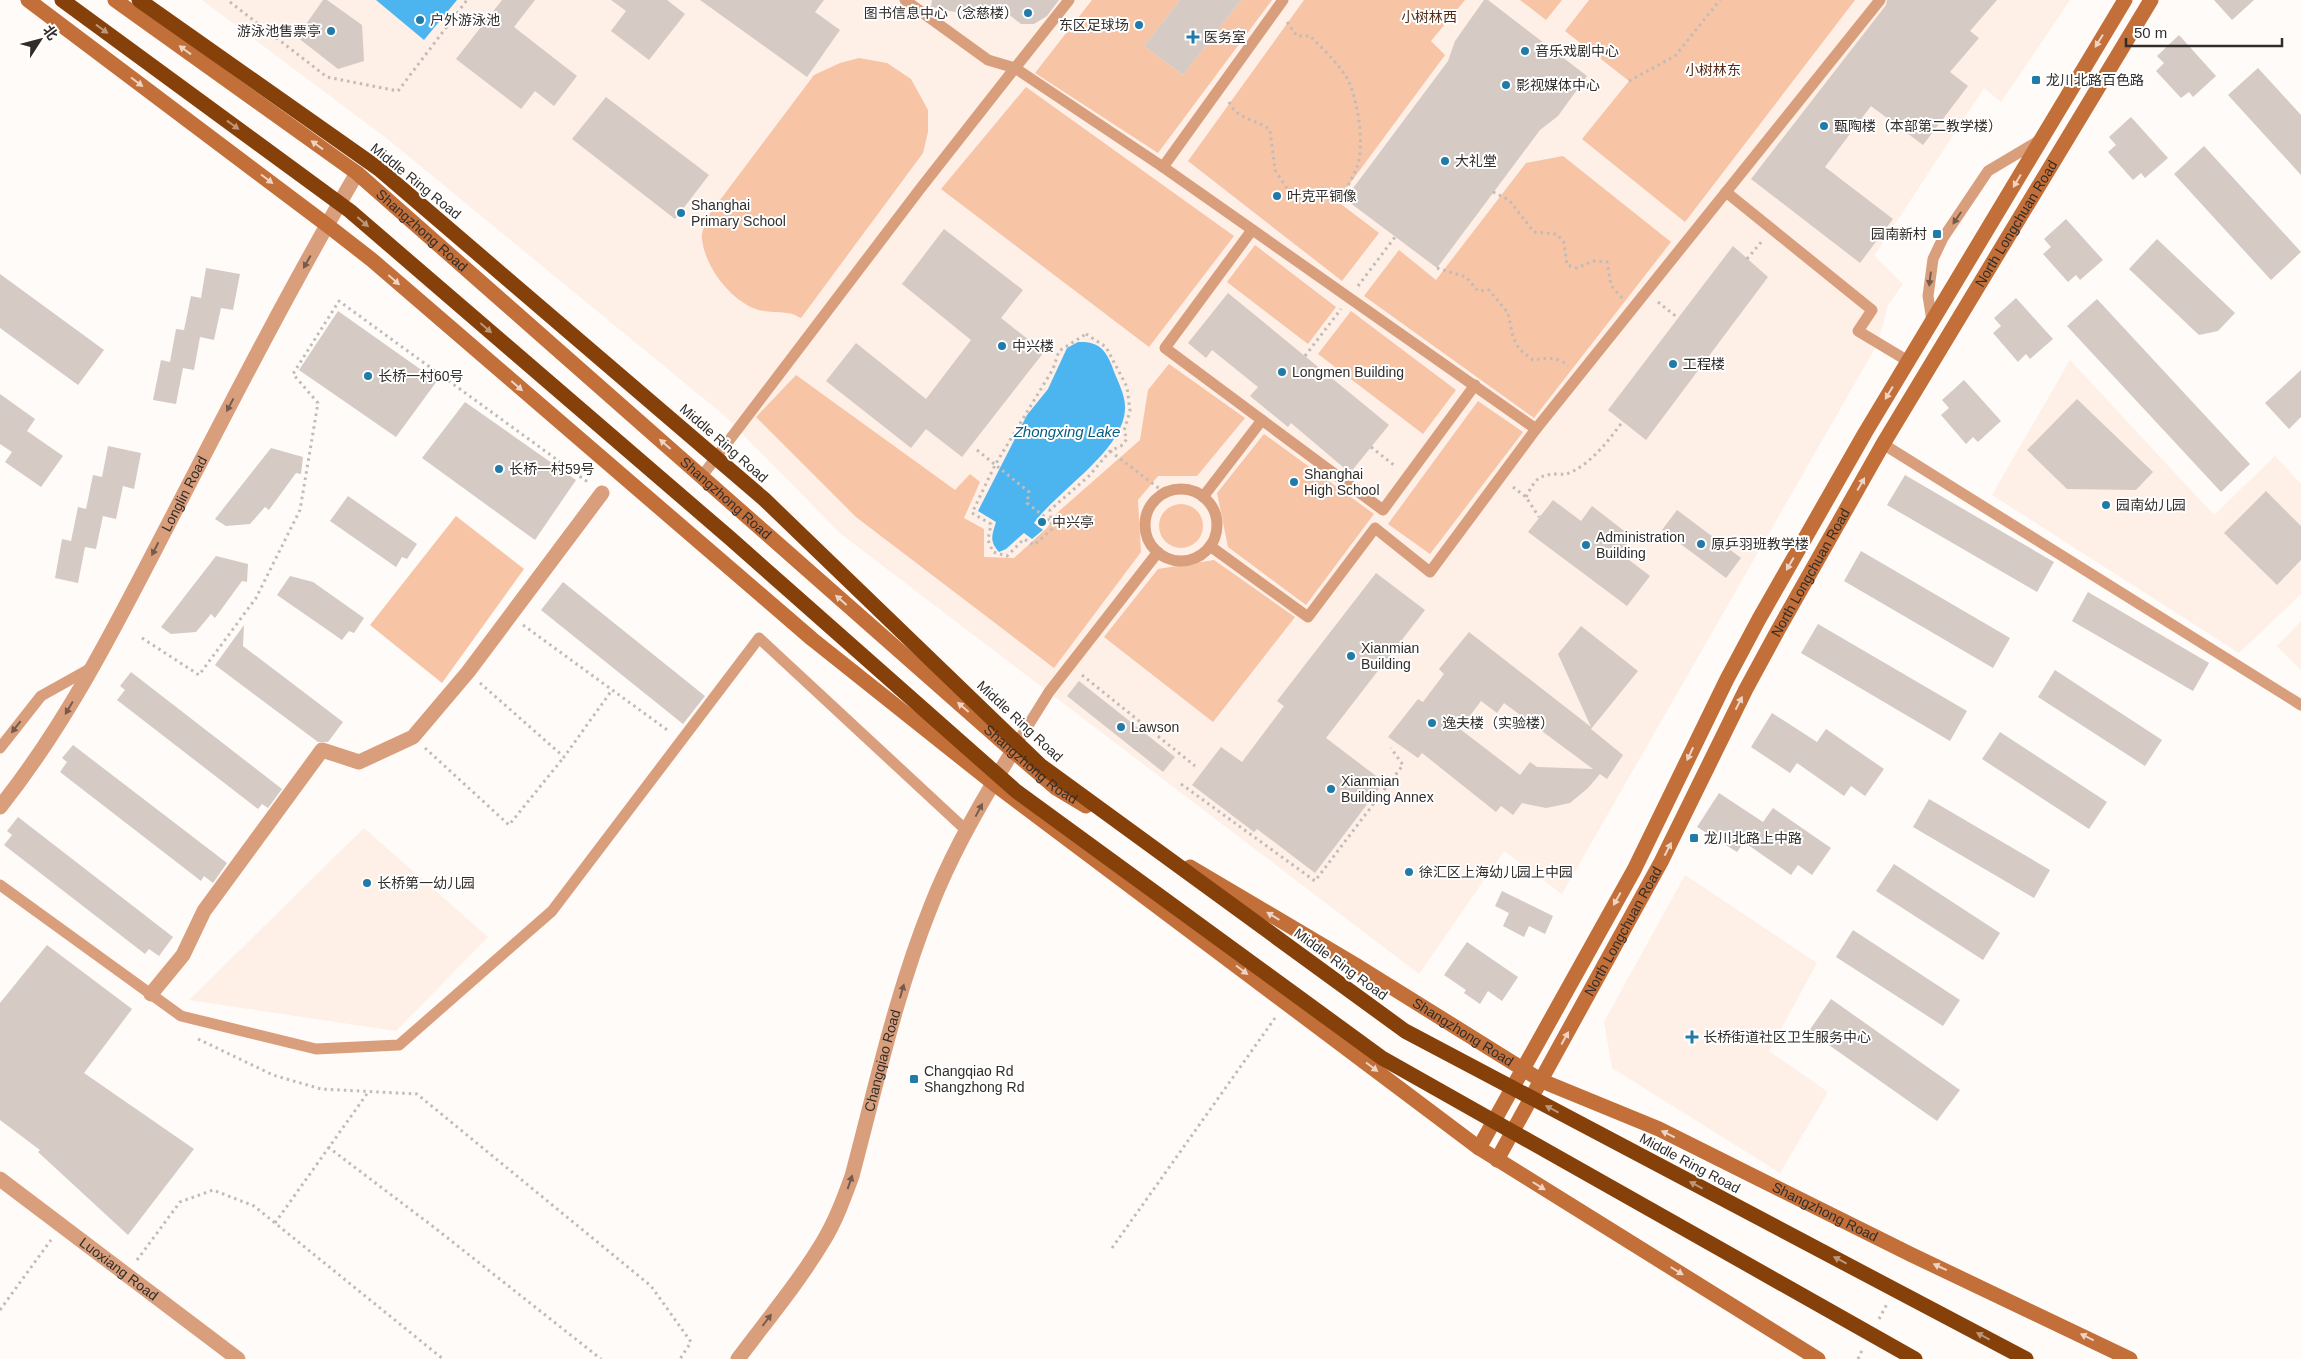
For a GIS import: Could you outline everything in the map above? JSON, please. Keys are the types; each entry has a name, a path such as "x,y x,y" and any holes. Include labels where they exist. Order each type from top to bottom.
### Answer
{"highway":[{"path":"62,0 350,212 732,538 1024,797 1382,1058 1915,1359"},
{"name":"Middle Ring Road","path":"139,0 379,169 764,499 1040,764 1405,1031 2026,1359"}],"main road":[{"path":"28,0 327,224 372,260 812,639 993,783 1479,1148 1818,1359"},
{"name":"Shangzhong Road","path":"114,0 357,173 1056,788 1358,967 1542,1081 1659,1129 1912,1255 2130,1359"},
{"name":"North Longchuan Road","path":"1479,1148 1634,870 1714,704 1754,628 1860,442 2125,0"},
{"name":"North Longchuan Road","path":"1497,1160 1661,862 1746,689 1883,444 2151,0"}],"street":[{"name":"Longlin Road","path":"0,807 53,734 94,666 223,417 327,224 357,173"},
{"path":"151,994 183,955 204,911 322,750 359,762 413,737 468,672 602,493"},
{"name":"Changqiao Road","path":"738,1359 802,1275 825,1239 841,1206 852,1176 916,945 949,864 993,783 1013,751"},
{"name":"Luoxiang Road","path":"0,1179 238,1359"}],"lane":[{"path":"140,18 152,0"},
{"path":"904,0 988,60 1015,68 1163,167 1536,429"},
{"path":"702,476 920,189 1069,0"},
{"path":"1210,546 1308,617 1375,528 1430,572 1536,429 1880,0"},
{"path":"1163,167 1279,5"},
{"path":"1932,321 1928,296 1930,278 1933,259 1943,238 1988,171 2042,140"},
{"path":"1726,192 1872,310 1858,331 1908,361"},
{"path":"1252,230 1165,348 1383,510 1474,385"},
{"path":"1203,497 1262,420"},
{"path":"1883,444 2301,705"},
{"path":"1176,489 1188,490 1203,497 1214,512 1217,523 1216,535 1210,546 1202,554 1192,559 1180,561 1168,558 1158,552 1150,543 1146,532 1149,509 1156,500 1165,493 1176,489"},
{"path":"1013,751 1049,692 1158,552"},
{"path":"0,885 180,1016 316,1049 399,1045 552,912 759,638 967,831"},
{"path":"0,748 41,696 94,666"}],"path":[{"path":"230,2 326,77 398,91 467,0"},
{"path":"1629,81 1675,56 1720,0"},
{"path":"1279,5 1297,36 1310,36 1329,55 1348,80 1356,105 1360,149 1357,165 1345,191"},
{"path":"1222,85 1232,107 1249,121 1265,126 1270,130 1275,170 1286,187 1298,194 1345,191 1349,194"},
{"path":"1493,192 1509,200 1534,232 1557,234 1564,243 1567,264 1578,268 1593,262 1606,262 1611,285 1623,299 1636,304"},
{"path":"1748,259 1771,229"},
{"path":"1305,356 1395,236"},
{"path":"1437,268 1466,277 1478,291 1489,290 1508,313 1513,338 1519,349 1533,360 1552,358 1563,361 1578,376"},
{"path":"1646,292 1678,318"},
{"path":"142,638 199,674 256,598 300,510 312,440 318,403 293,374 339,301 602,493"},
{"path":"1086,334 1106,347 1127,387 1130,411 1124,431 1127,439 1121,446 1110,450 1089,476 1050,510 1052,529 1034,545 1024,539 1007,556 993,552 988,540 992,524 972,513 995,465 1053,369 1059,352 1086,334"},
{"path":"1526,497 1534,482 1545,474 1568,474 1583,465 1608,441 1623,421"},
{"path":"1371,447 1408,476"},
{"path":"977,450 1029,492 1027,503 1050,521"},
{"path":"1110,450 1165,493"},
{"path":"1501,477 1526,497 1539,517"},
{"path":"511,616 682,741"},
{"path":"1069,666 1195,766"},
{"path":"468,672 564,757"},
{"path":"413,737 509,825 564,757 612,690"},
{"path":"1181,784 1315,881 1403,765 1391,748"},
{"path":"1112,1248 1286,1003"},
{"path":"198,1038 273,1075 320,1089 369,1090 417,1094 651,1286 678,1321 691,1342 680,1359"},
{"path":"275,1222 369,1090"},
{"path":"328,1147 435,1228 601,1359"},
{"path":"126,1274 180,1202 213,1190 254,1206 443,1359"},
{"path":"0,1310 62,1226"}],"shaded area":[{"name":"Shanghai High School","path":"202,0 2070,0 2001,102 1984,88 1874,256 1903,284 1888,305 1878,343 1562,894 1504,851 1419,974 841,534 725,416 385,137"},
{"name":"园南幼儿园","path":"2070,360 2214,515 2275,456 2301,484 2301,594 2239,653 1992,495"},
{"path":"2301,621 2301,670 2277,646"},
{"name":"长桥第一幼儿园","path":"364,828 488,937 396,1031 189,1000"},
{"name":"长桥街道社区卫生服务中心","path":"1685,875 1817,963 1769,1051 1828,1092 1780,1173 1612,1068 1604,1022"}],"green space":[{"path":"1092,0 1180,0 1144,46 1183,75 1241,0 1272,0 1158,153 1035,73"},
{"name":"小树林西","path":"1304,0 1465,0 1431,41 1445,55 1337,201 1379,233 1342,281 1188,161"},
{"path":"1520,0 1562,0 1546,20"},
{"name":"小树林东","path":"1589,0 1855,0 1685,222 1582,139 1629,81 1565,31"},
{"path":"859,58 887,63 911,79 928,110 928,132 923,153 801,318 791,314 757,310 735,296 719,280 713,270 704,249 702,236 708,216 814,75 840,63"},
{"path":"1026,87 1234,236 1149,347 941,189"},
{"path":"1563,156 1671,242 1534,418 1364,296 1399,250 1436,280 1526,163"},
{"path":"1255,245 1336,307 1308,344 1227,282"},
{"path":"1351,311 1456,390 1423,434 1318,354"},
{"path":"1169,364 1245,418 1197,476 1158,476 1138,500 1141,552 1054,668 856,517 756,417 796,375 955,490 970,474 980,482 964,518 984,529 984,557 1014,558 1047,528 1058,512 1140,440 1148,390"},
{"path":"1478,401 1523,432 1430,554 1388,524"},
{"path":"1264,434 1374,514 1306,605 1228,547 1217,493"},
{"path":"1185,504 1197,510 1202,517 1202,535 1197,542 1190,547 1177,548 1165,542 1160,535 1159,522 1165,510 1172,505"},
{"path":"456,516 524,569 442,683 370,625"},
{"path":"1214,560 1295,617 1213,722 1104,637 1158,569"}],"water":[{"name":"户外游泳池","path":"376,0 457,0 424,40"},
{"name":"Zhongxing Lake","path":"1078,342 1095,344 1103,350 1109,360 1124,398 1125,409 1122,424 1114,439 1102,454 1034,523 1043,530 1032,539 1024,533 1006,549 999,552 992,538 996,522 978,511 1027,415 1048,389 1067,348"}],"building":[{"name":"游泳池售票亭","path":"323,0 327,0 362,25 364,61 338,69 297,37"},
{"path":"502,0 535,0 514,27 577,76 554,106 535,91 521,109 456,59"},
{"path":"611,0 667,0 685,14 649,60 611,31 626,11"},
{"path":"700,0 824,0 815,12 840,30 807,77"},
{"name":"图书信息中心（念慈楼）","path":"932,0 1059,0 1047,16 1034,24 1021,24 997,5 974,16 931,7"},
{"path":"1180,0 1241,0 1183,75 1144,46"},
{"name":"大礼堂","path":"1484,0 1488,0 1587,76 1558,116 1540,130 1437,268 1345,199 1448,61 1455,41"},
{"name":"甄陶楼（本部第二教学楼）","path":"1887,0 1997,0 1970,31 1979,38 1950,72 1968,86 1923,145 1871,106 1825,167 1893,219 1860,263 1751,179 1886,5"},
{"path":"2214,0 2254,0 2232,20"},
{"path":"2179,35 2216,76 2193,97 2189,92 2181,98 2156,71 2164,63 2157,56"},
{"path":"2258,68 2301,115 2301,175 2228,95"},
{"path":"606,97 709,175 675,219 572,139"},
{"path":"2131,117 2168,158 2145,178 2141,173 2133,180 2108,152 2116,145 2109,137"},
{"path":"2204,146 2301,252 2271,280 2174,174"},
{"path":"2066,219 2103,260 2080,280 2076,275 2068,282 2043,254 2051,247 2044,239"},
{"name":"中兴楼","path":"944,229 1023,290 1001,318 1044,352 962,457 926,429 911,448 826,381 856,343 926,399 971,340 902,284"},
{"path":"2157,239 2235,313 2218,331 2199,335 2129,269"},
{"name":"工程楼","path":"1733,246 1768,277 1646,440 1608,410"},
{"path":"206,268 240,274 233,310 221,308 214,340 200,337 194,370 183,368 176,404 153,400 161,360 170,362 176,329 184,330 191,296 201,298"},
{"path":"0,274 104,350 78,385 0,328"},
{"name":"Longmen Building","path":"1228,293 1389,425 1350,473 1291,423 1288,427 1250,396 1258,387 1212,350 1206,358 1188,343"},
{"path":"2016,298 2053,339 2030,359 2026,354 2018,362 1993,333 2001,326 1994,318"},
{"path":"2097,299 2250,464 2221,492 2067,326"},
{"name":"长桥一村60号","path":"338,311 437,381 396,437 299,370"},
{"path":"2301,370 2301,417 2289,429 2265,403"},
{"path":"1964,380 2001,421 1978,442 1973,437 1966,444 1941,415 1949,408 1942,400"},
{"path":"0,394 35,419 27,431 63,456 41,487 5,462 12,452 0,444"},
{"path":"2077,399 2153,472 2136,490 2067,489 2027,450"},
{"name":"长桥一村59号","path":"465,402 576,480 535,540 422,458"},
{"path":"108,446 141,453 134,489 123,486 116,519 103,516 96,549 85,547 78,583 55,578 62,539 71,541 78,507 86,509 93,475 102,477"},
{"path":"271,448 303,457 301,474 296,473 269,510 265,507 250,524 226,526 215,519"},
{"path":"1905,475 2054,562 2037,592 1887,505"},
{"path":"2266,491 2301,526 2301,560 2277,585 2224,533"},
{"path":"348,496 417,544 407,559 402,557 396,567 330,521"},
{"name":"Administration Building","path":"1553,500 1581,521 1592,506 1632,537 1620,553 1650,576 1627,606 1528,532"},
{"name":"原乒羽班教学楼","path":"1677,510 1741,558 1726,578 1662,530"},
{"path":"1861,551 2010,638 1993,668 1844,581"},
{"path":"216,556 248,564 247,582 242,581 215,618 211,614 196,632 171,634 161,627"},
{"path":"1376,573 1425,610 1326,738 1384,782 1315,873 1257,829 1254,832 1192,785 1221,747 1242,762 1284,706 1277,701"},
{"path":"290,576 313,582 364,618 354,633 349,631 342,640 277,595"},
{"path":"563,582 705,696 683,724 541,610"},
{"path":"2088,592 2209,663 2193,691 2072,621"},
{"path":"1818,624 1967,711 1950,741 1801,653"},
{"path":"244,625 243,646 343,722 328,742 318,742 215,665"},
{"name":"逸夫楼（实验楼）","path":"1581,626 1638,671 1591,729 1623,755 1607,779 1600,774 1588,788 1570,803 1546,808 1522,803 1513,815 1501,806 1496,812 1422,753 1418,758 1388,737 1418,699 1423,702 1444,674 1439,669 1469,632 1591,727 1558,654","holes":["1481,701 1497,713 1504,703 1593,769 1537,767 1530,762 1520,775 1460,729"]},
{"path":"2055,670 2162,740 2145,766 2038,697"},
{"path":"131,672 282,789 268,808 262,804 258,809 117,700 125,690 120,686"},
{"name":"Lawson","path":"1079,681 1175,757 1163,772 1067,696"},
{"path":"1772,713 1817,742 1826,729 1884,769 1865,796 1851,786 1844,796 1797,763 1790,773 1751,747"},
{"path":"2000,732 2107,802 2089,829 1982,759"},
{"path":"73,745 227,863 213,883 204,876 201,881 60,772 67,762 62,758"},
{"path":"1719,793 1763,822 1773,808 1831,848 1812,875 1798,865 1791,875 1744,842 1737,852 1697,827"},
{"path":"1929,799 2050,870 2034,898 1913,827"},
{"path":"18,817 173,937 159,956 149,949 145,954 4,845 12,835 7,831"},
{"path":"1894,864 2000,933 1983,960 1876,891"},
{"path":"1502,891 1553,916 1545,934 1529,926 1524,937 1503,926 1509,913 1495,906"},
{"path":"1853,930 1960,1000 1943,1026 1836,957"},
{"path":"1467,942 1518,977 1502,1001 1488,991 1480,1004 1464,993 1466,990 1444,975"},
{"path":"47,945 132,1009 84,1073 194,1149 128,1235 38,1152 40,1150 0,1120 0,1003"},
{"path":"1831,999 1960,1090 1937,1121 1809,1031"}],"place":[{"name":"图书信息中心（念慈楼）","path":"1028,13"},
{"name":"户外游泳池","path":"420,20"},
{"name":"东区足球场","path":"1139,25"},
{"name":"游泳池售票亭","path":"331,31"},
{"name":"医务室","path":"1193,37"},
{"name":"音乐戏剧中心","path":"1525,51"},
{"name":"龙川北路百色路","path":"2036,80"},
{"name":"影视媒体中心","path":"1506,85"},
{"name":"甄陶楼（本部第二教学楼）","path":"1824,126"},
{"name":"大礼堂","path":"1445,161"},
{"name":"叶克平铜像","path":"1277,196"},
{"name":"Shanghai Primary School","path":"681,213"},
{"name":"园南新村","path":"1937,234"},
{"name":"中兴楼","path":"1002,346"},
{"name":"工程楼","path":"1673,364"},
{"name":"Longmen Building","path":"1282,372"},
{"name":"长桥一村60号","path":"368,376"},
{"name":"长桥一村59号","path":"499,469"},
{"name":"Shanghai High School","path":"1294,482"},
{"name":"园南幼儿园","path":"2106,505"},
{"name":"中兴亭","path":"1042,522"},
{"name":"原乒羽班教学楼","path":"1701,544"},
{"name":"Administration Building","path":"1586,545"},
{"name":"Xianmian Building","path":"1351,656"},
{"name":"逸夫楼（实验楼）","path":"1432,723"},
{"name":"Lawson","path":"1121,727"},
{"name":"Xianmian Building Annex","path":"1331,789"},
{"name":"龙川北路上中路","path":"1694,838"},
{"name":"徐汇区上海幼儿园上中园","path":"1409,872"},
{"name":"长桥第一幼儿园","path":"367,883"},
{"name":"长桥街道社区卫生服务中心","path":"1692,1037"},
{"name":"Changqiao Rd Shangzhong Rd","path":"914,1079"}]}
